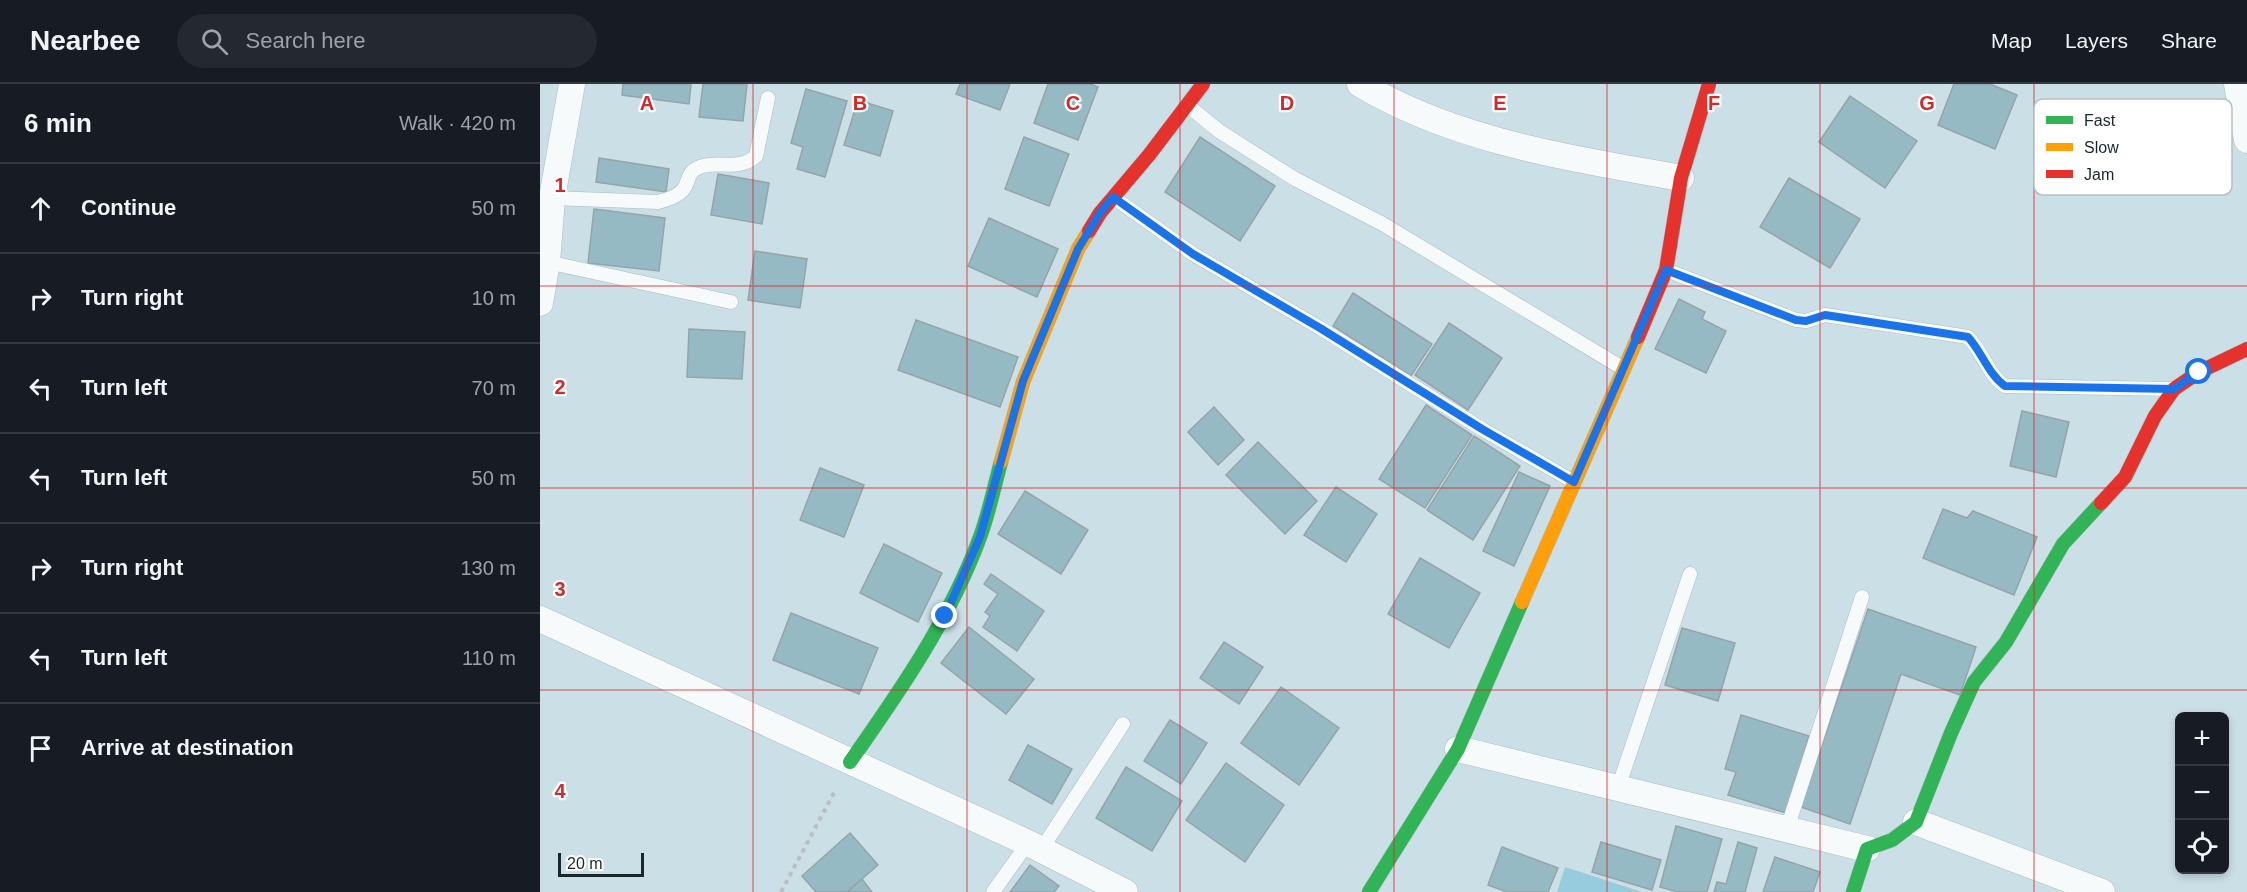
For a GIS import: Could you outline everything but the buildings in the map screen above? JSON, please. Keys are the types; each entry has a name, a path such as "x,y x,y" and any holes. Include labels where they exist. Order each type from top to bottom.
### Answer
{"street":[{"path":"540,303 547,262 552,198 572,84"},
{"path":"850,762 901,689 945,616 980,537 1023,381 1078,249 1100,213 1149,155 1203,84"},
{"path":"1360,84 1388,100 1459,130 1563,156 1681,178"},
{"path":"1369,892 1458,749 1666,270 1681,178 1709,84"},
{"path":"2237,84 2247,140"},
{"path":"1458,749 1867,849 1892,840 1916,822 1974,682 2006,642 2063,544 2125,477 2155,416 2174,389 2199,372 2247,349"},
{"path":"540,619 1035,847 1125,892"},
{"path":"1916,822 2102,892"},
{"path":"1853,892 1867,849"}],"lane":[{"path":"552,198 658,202 672,198 683,190 687,177 704,166 748,163 756,156 768,98"},
{"path":"1187,105 1219,131 1295,179 1381,223 1624,369"},
{"path":"1113,197 1193,254 1574,482"},
{"path":"547,262 731,302"},
{"path":"1666,270 1796,320 1806,321 1825,315 1968,337 1974,343 1995,380 2005,386 2174,389"},
{"path":"1618,788 1690,574"},
{"path":"1787,829 1862,597"},
{"path":"993,892 1035,847 1123,724"}],"path":[{"path":"781,892 850,762"}],"shaded area":[{"path":"1565,867 1642,892 1557,892"}],"traffic: fast":[{"path":"850,762 905,681 954,597 983,528 1001,462"},
{"path":"1853,892 1867,849 1892,840 1916,822 1974,682 2006,642 2063,544 2101,503"},
{"path":"1369,892 1458,749 1522,602"}],"traffic: slow":[{"path":"1001,462 1023,382 1078,249 1089,231"},
{"path":"1522,602 1638,337"}],"traffic: jam":[{"path":"1089,231 1100,213 1149,155 1203,84"},
{"path":"1638,337 1666,270 1681,178 1709,84"},
{"path":"2101,503 2125,477 2155,416 2174,389 2199,372 2247,349"}],"route":[{"path":"945,616 980,537 1023,381 1078,249 1100,213 1113,197 1193,254 1574,482 1666,270 1796,320 1806,321 1825,315 1968,337 1974,343 1995,380 2005,386 2174,389 2199,372"}]}
